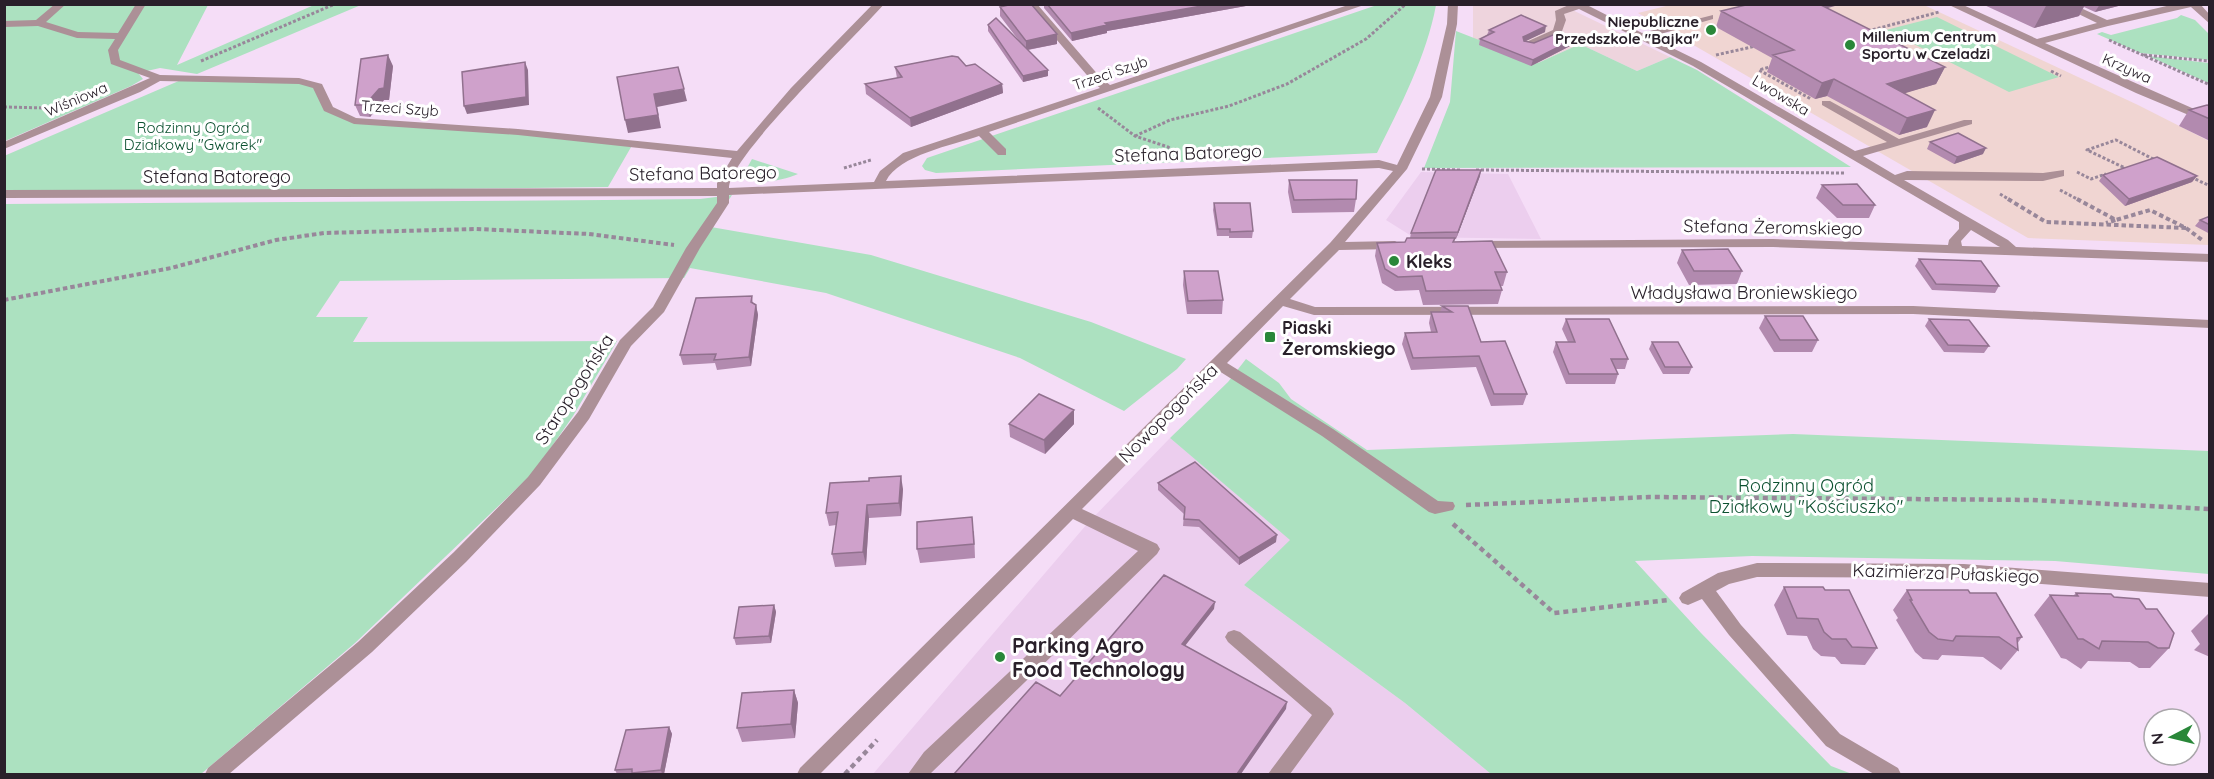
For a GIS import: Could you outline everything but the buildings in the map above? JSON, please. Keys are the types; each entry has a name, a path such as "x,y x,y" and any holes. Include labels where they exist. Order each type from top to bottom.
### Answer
{"street":[{"path":"39,23 61,4"},
{"path":"4,24 39,23 77,35 120,36 141,4"},
{"name":"Staropogońska","path":"215,774 365,647 460,557 534,481 584,415 625,343 659,309 693,248 723,203 723,183 740,155 795,90 879,4"},
{"path":"1031,4 1096,79 1109,89"},
{"name":"Nowopogońska","path":"807,774 1335,246 1401,169 1436,97 1452,24 1453,4"},
{"name":"Krzywa","path":"1952,4 2140,91 2207,119"},
{"path":"2062,4 2106,23"},
{"path":"2194,4 2210,21"},
{"name":"Krzywa","path":"2035,43 2106,23 2194,4 2210,6"},
{"name":"Trzeci Szyb","path":"878,186 884,174 907,156 1356,5"},
{"path":"1528,45 1557,32 1561,20 1559,14 1578,5"},
{"name":"Lwowska","path":"1578,5 1697,64 2003,243 2013,252"},
{"path":"1641,36 1709,17"},
{"name":"Trzeci Szyb","path":"120,36 113,50 115,63 129,69 150,73 158,78 299,81 318,86 328,110 354,121 518,132 740,155"},
{"name":"Wiśniowa","path":"4,146 136,90 158,78"},
{"path":"1820,102 1896,142"},
{"path":"1852,156 1968,122"},
{"path":"982,132 1002,152"},
{"name":"Stefana Batorego","path":"4,194 723,192 1379,164 1401,169"},
{"path":"1893,180 1907,175 2043,177 2066,171"},
{"path":"1955,250 1955,240 1965,230 1965,222"},
{"name":"Stefana Żeromskiego","path":"1460,245 1773,243 2013,252 2209,252"},
{"path":"1335,246 1413,245"},
{"name":"Władysława Broniewskiego","path":"1279,300 1314,310 1913,310 2210,324"},
{"path":"1217,364 1270,394 1441,507"},
{"path":"918,774 931,758 1151,549 1071,511"},
{"name":"Kazimierza Pułaskiego","path":"1696,593 1732,575 1757,570 1848,569 1964,571 2210,590"},
{"path":"1696,593 1736,630 1833,740 1891,774"},
{"path":"1234,637 1324,714 1278,774"}],"path":[{"path":"196,64 335,4"},
{"path":"1135,136 1170,120 1229,106 1287,84 1366,39 1406,4"},
{"path":"1858,33 1938,12"},
{"path":"2084,29 2208,84"},
{"path":"1713,56 1760,45"},
{"path":"2140,55 2210,61"},
{"path":"1780,64 1759,70 1820,102"},
{"path":"1095,106 1135,136 1168,147 1183,158"},
{"path":"2117,171 2125,168 2087,150 2116,140 2157,161"},
{"path":"1401,169 1462,170"},
{"path":"1474,170 1867,173 1876,170"},
{"path":"2066,171 2091,179 2108,174"},
{"path":"1972,176 2046,222 2186,228"},
{"path":"2189,176 2210,186"},
{"path":"2051,185 2116,220"},
{"path":"2100,224 2150,210 2186,228 2209,252"},
{"path":"4,300 171,268 276,240 324,233 476,229 589,234 693,248"},
{"path":"1441,507 1661,497 2032,500 2210,509"},
{"path":"1441,507 1554,613 1696,593"}],"shaded area":[{"path":"1674,4 1924,5 2138,105 2209,141 2209,245 2028,238 1638,13"},
{"path":"1473,5 1562,5 1670,57 1637,71 1580,44 1538,63 1473,39"},
{"path":"1421,172 1508,174 1541,239 1413,237 1386,220"},
{"path":"1170,438 1291,540 1244,585 1405,703 1491,774 873,774 1087,524"}],"green space":[{"path":"6,4 208,5 177,65 314,5 361,5 197,74 160,68 138,73 143,79 131,86 5,141"},
{"path":"1377,5 1436,5 1419,62 1377,153 936,173 925,170 922,166 927,158"},
{"path":"2181,15 2195,20 2209,34 2209,60 2140,53 2097,34 2102,32 2111,35"},
{"path":"1937,17 2059,77 2009,92 1886,30"},
{"path":"1456,31 1538,63 1580,44 1637,71 1670,57 1697,70 1851,167 1424,168 1450,102"},
{"path":"2148,56 2209,63 2209,82 2206,82"},
{"name":"Rodzinny Ogród Działkowy \"Gwarek\"","path":"181,80 314,83 328,109 354,121 634,142 608,187 5,194 4,156"},
{"path":"752,159 798,174 770,181 755,181 742,177"},
{"path":"732,195 711,227 871,255 1091,322 1186,359 1177,369 1124,411 1020,358 826,293 690,268 684,278 340,281 316,317 368,317 353,342 617,341 573,416 534,472 355,643 201,774 5,774 4,204 700,199"},
{"name":"Rodzinny Ogród Działkowy \"Kościuszko\"","path":"1246,359 1279,383 1291,399 1367,450 1793,434 2209,451 2209,574 2055,561 1752,556 1635,561 1701,633 1831,766 1852,774 1491,774 1405,703 1244,585 1290,540 1170,438 1228,382"}],"place":[{"name":"Niepubliczne Przedszkole \"Bajka\"","path":"1711,30"},
{"name":"Millenium Centrum Sportu w Czeladzi","path":"1850,45"},
{"name":"Kleks","path":"1394,261"},
{"name":"Piaski Żeromskiego","path":"1270,337"},
{"name":"Parking Agro Food Technology","path":"1000,657"}]}
